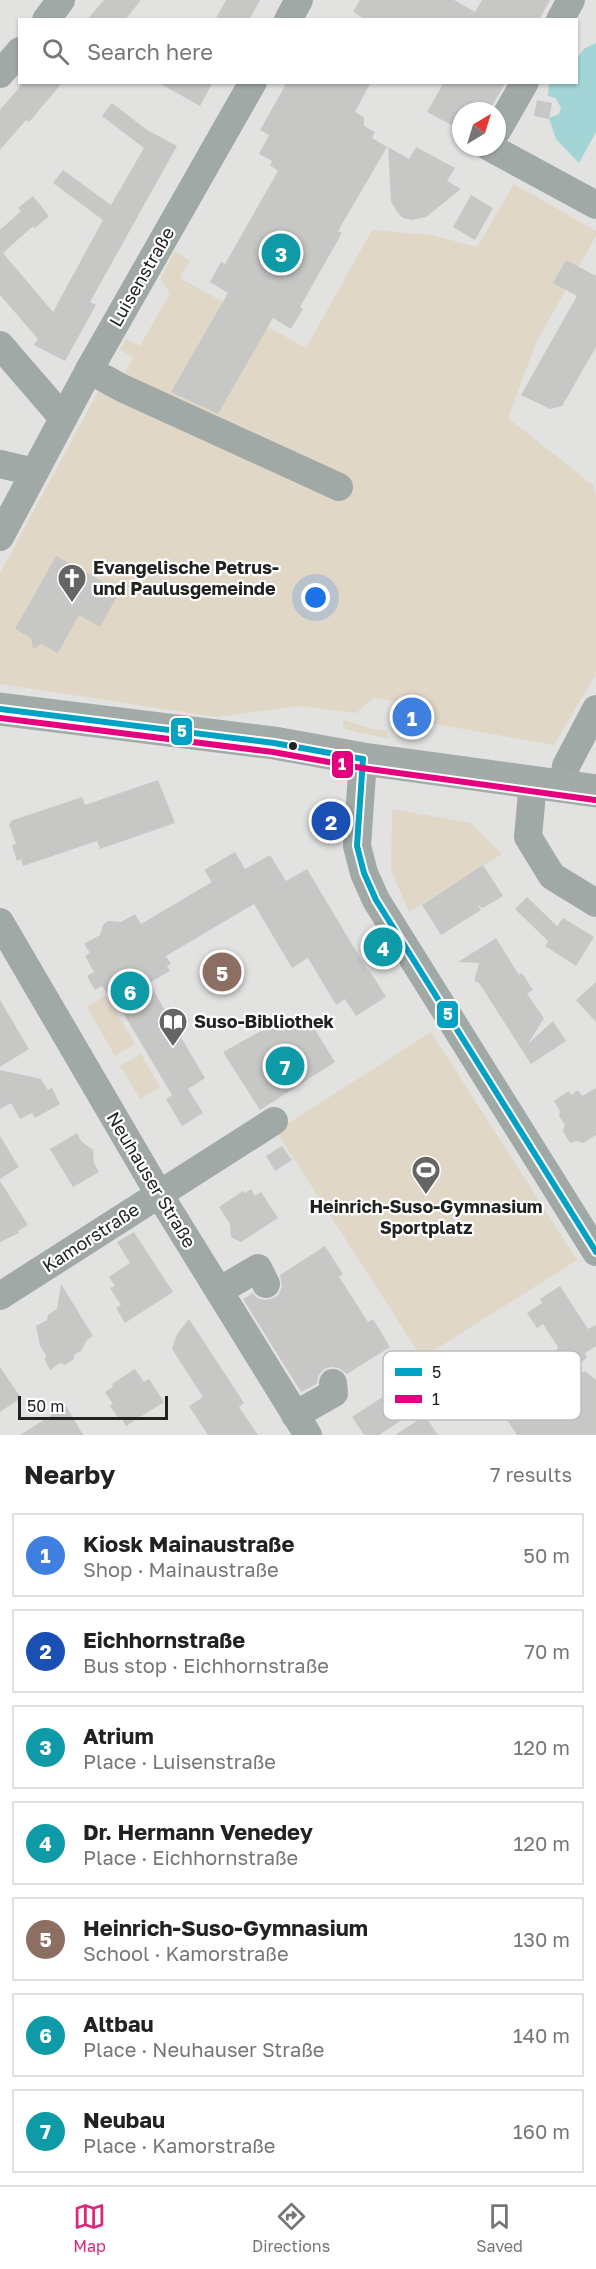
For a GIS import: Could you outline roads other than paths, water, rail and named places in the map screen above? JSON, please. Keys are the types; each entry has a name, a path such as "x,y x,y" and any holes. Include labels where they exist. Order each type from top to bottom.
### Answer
{"main road":[{"path":"0,709 274,743 363,759 596,791"}],"street":[{"path":"48,18 61,0"},
{"path":"289,18 299,0"},
{"path":"561,18 571,0"},
{"path":"0,74 18,53"},
{"name":"Luisenstraße","path":"0,537 89,370 252,84"},
{"path":"506,115 524,84"},
{"path":"505,156 596,206"},
{"path":"0,345 63,418"},
{"path":"89,370 118,386 339,487"},
{"path":"0,464 34,472"},
{"path":"552,876 528,837 548,784 566,766 596,709"},
{"path":"363,759 357,846 364,873 376,900 596,1252"},
{"path":"516,844 552,876 596,903"},
{"name":"Neuhauser Straße","path":"0,922 159,1194 302,1425"},
{"name":"Kamorstraße","path":"0,1296 274,1121"},
{"path":"219,1291 258,1268 266,1284"},
{"path":"302,1425 334,1393 333,1383"}],"water":[{"path":"596,43 596,132 579,163 556,139 549,118 559,114 561,108 556,98 548,96 549,84 578,84 578,57 585,48"}],"place":[{"name":"Atrium","path":"281,253"},
{"name":"Evangelische Petrus- und Paulusgemeinde","path":"72,604"},
{"name":"Kiosk Mainaustraße","path":"412,717"},
{"name":"Eichhornstraße","path":"331,821"},
{"name":"Dr. Hermann Venedey","path":"383,947"},
{"name":"Heinrich-Suso-Gymnasium","path":"222,972"},
{"name":"Altbau","path":"130,991"},
{"name":"Suso-Bibliothek","path":"173,1048"},
{"name":"Neubau","path":"285,1066"},
{"name":"Heinrich-Suso-Gymnasium Sportplatz","path":"426,1196"}]}
